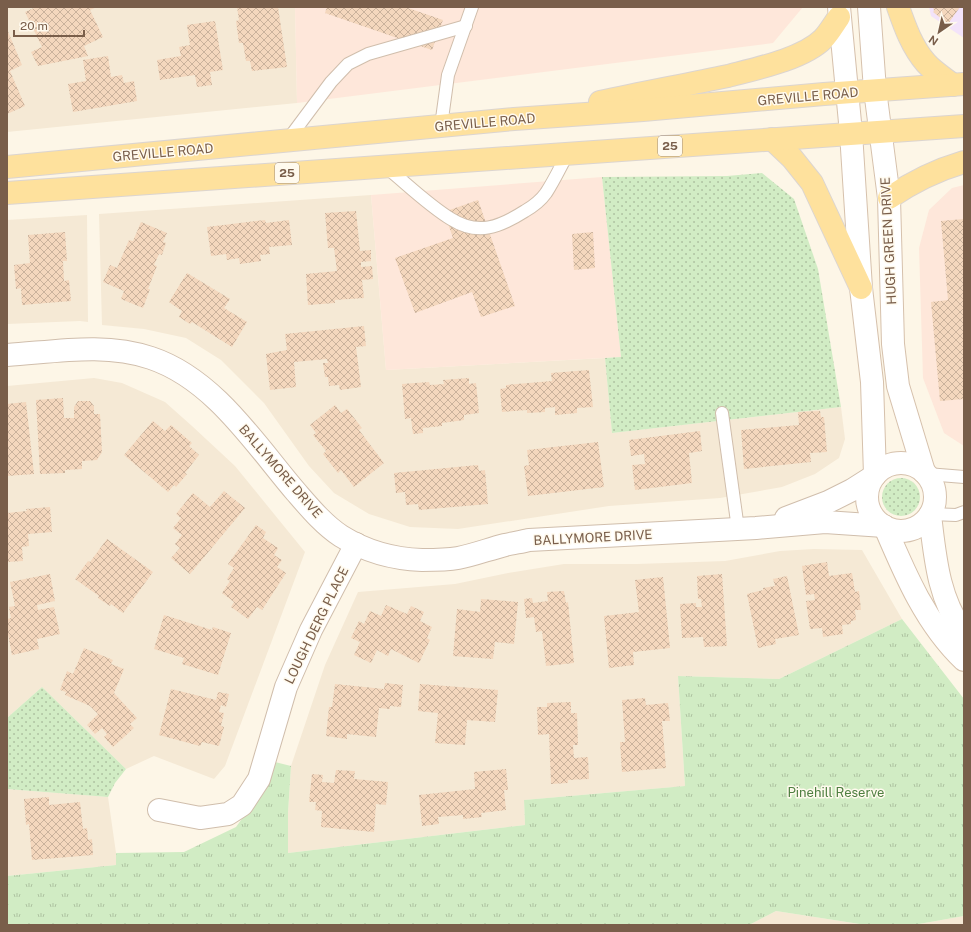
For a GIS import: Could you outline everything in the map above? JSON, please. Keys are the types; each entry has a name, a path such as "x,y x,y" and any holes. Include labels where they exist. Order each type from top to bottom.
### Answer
{"main road":[{"name":"HUGH GREEN DRIVE","path":"869,7 875,90 889,198 893,344 898,386 926,473"},
{"path":"898,7 914,45 926,64 958,85"},
{"path":"839,12 851,133 861,288 872,382 875,475"},
{"path":"514,119 700,82 756,69 782,61 806,51 823,40 839,12"},
{"name":"GREVILLE ROAD","path":"7,167 514,119 643,110 846,92 958,85"},
{"name":"25","path":"7,193 964,126"},
{"path":"772,139 792,158 812,183 861,288"},
{"path":"889,198 908,185 950,166 964,162"},
{"name":"BALLYMORE DRIVE","path":"7,355 95,348 110,349 145,356 168,365 198,384 217,400 237,420 311,509 340,535 356,544 388,555 422,560 440,560 458,558 529,540 747,528 825,522 885,526"},
{"path":"902,462 914,465 926,473 933,483 935,494 931,514 923,524 907,530 896,530 885,526 874,518 869,506 867,494 871,481 875,475 884,467 902,462"},
{"name":"BALLYMORE DRIVE","path":"747,528 828,502 852,490 875,475"},
{"path":"931,514 936,559 943,592 950,609 964,633"},
{"path":"885,526 918,598 928,616 950,647 964,660"},
{"name":"LOUGH DERG PLACE","path":"159,810 200,818 228,814 242,805 259,779 286,686 311,630 356,544"}],"lane":[{"path":"441,126 448,75 472,7"},
{"path":"287,141 331,82 348,64 368,54 466,26"},
{"path":"385,166 429,203 452,219 471,228 493,228 512,220 530,208 545,194 568,153"},
{"path":"722,413 747,528"},
{"path":"926,473 964,477"},
{"path":"931,514 956,515 964,512"}],"shaded area":[{"path":"7,7 295,7 297,103 7,132"},
{"path":"295,7 803,7 773,43 297,103"},
{"path":"929,7 964,7 964,38 931,16"},
{"path":"602,177 621,357 386,370 371,195"},
{"path":"964,185 964,446 944,433 923,378 919,248 929,210 952,188"},
{"path":"371,195 386,370 605,358 612,433 841,407 845,439 839,458 815,474 782,487 720,498 609,506 458,529 410,527 369,514 334,493 309,466 264,403 221,360 186,338 144,329 102,325 99,214"},
{"path":"87,215 88,322 7,324 7,220"},
{"path":"94,378 122,383 165,402 235,466 305,552 225,766 214,779 154,756 126,769 42,687 7,718 7,386"},
{"path":"814,549 862,550 902,619 779,679 678,676 685,786 524,800 525,825 288,853 288,813 291,766 325,665 358,592 455,584 508,573 564,564 637,564 725,561 780,551"},
{"path":"7,789 108,797 116,853 116,865 7,876"},
{"path":"776,911 866,925 749,925"},
{"path":"964,916 964,925 875,925 919,924"}],"green space":[{"path":"762,173 794,199 818,269 841,407 612,433 605,358 621,357 602,177 727,176"},
{"path":"897,478 905,478 915,483 919,490 919,504 915,511 905,516 897,516 887,511 885,508 882,501 882,493 887,483 890,481"},
{"name":"Pinehill Reserve","path":"902,619 964,699 964,916 919,924 866,925 776,911 749,925 7,925 7,876 116,865 116,853 184,852 236,827 261,792 275,762 291,766 288,813 288,853 525,825 524,800 685,786 678,676 779,679"},
{"path":"42,687 126,769 115,783 108,797 7,789 7,718"}],"building":[{"path":"36,7 97,7 90,10 103,37 84,46 88,56 38,66 31,52 42,47 25,12"},
{"path":"237,7 278,7 287,67 252,71 250,61 246,61 243,43 239,43 236,21 239,20"},
{"path":"327,7 405,7 443,20 432,50 325,13"},
{"path":"933,7 960,7 948,24 933,12"},
{"path":"215,21 223,70 210,72 212,85 197,87 195,75 160,80 157,60 181,56 179,47 190,45 187,25"},
{"path":"7,29 22,65 10,71 25,106 7,114"},
{"path":"108,56 111,77 122,75 124,83 134,81 137,101 73,112 68,84 86,81 83,60"},
{"path":"478,200 515,306 481,317 472,292 415,313 395,258 453,238 444,212"},
{"path":"356,211 360,251 371,250 371,261 361,262 361,267 372,266 373,279 362,280 364,298 335,300 335,303 308,305 306,274 337,271 334,248 328,248 325,213"},
{"path":"964,219 964,399 940,401 931,302 948,300 941,221"},
{"path":"265,220 266,223 289,220 292,245 269,247 270,254 260,255 261,261 240,264 239,258 227,260 226,254 211,256 207,227"},
{"path":"141,222 167,233 163,242 166,243 162,255 159,254 154,265 157,266 148,289 150,289 143,308 121,299 124,291 103,282 110,265 117,268 129,240 133,241"},
{"path":"65,232 67,261 63,261 64,281 69,280 71,301 22,305 21,288 16,289 14,265 30,263 28,235"},
{"path":"593,232 595,268 574,270 572,234"},
{"path":"187,273 230,299 224,308 247,322 232,347 192,322 190,324 179,317 182,311 169,302"},
{"path":"364,326 366,346 356,347 361,387 340,390 339,385 329,386 328,377 325,377 323,363 328,363 327,359 294,362 296,387 270,390 266,354 287,350 285,334"},
{"path":"589,370 593,407 577,408 577,413 555,415 555,407 545,408 545,412 527,413 527,410 502,412 500,389 506,388 506,385 552,381 551,373"},
{"path":"469,378 469,384 476,383 479,413 464,415 464,420 442,423 442,426 423,428 423,433 413,434 411,418 405,419 402,384 429,382 430,385 444,384 443,380"},
{"path":"63,398 64,418 74,418 74,407 78,401 90,401 94,406 94,414 100,414 102,452 97,460 82,461 82,469 65,470 65,473 40,474 36,400"},
{"path":"26,402 34,474 7,476 7,404"},
{"path":"335,405 341,413 347,409 362,428 359,430 384,463 354,487 341,470 338,473 323,454 326,451 313,435 316,433 310,425"},
{"path":"820,411 821,417 824,417 827,452 810,453 811,462 744,469 741,430 799,425 798,412"},
{"path":"153,421 165,431 171,425 192,443 189,446 199,455 185,473 187,474 176,487 174,485 168,492 124,455"},
{"path":"700,431 702,451 689,453 692,483 635,490 632,465 645,464 644,454 631,456 629,440"},
{"path":"598,442 604,487 528,496 524,466 529,465 527,450"},
{"path":"478,465 479,471 485,470 488,504 419,510 418,504 406,505 405,492 396,493 394,473"},
{"path":"224,491 245,508 190,574 171,558 180,548 175,544 182,535 173,528 181,518 176,514 193,493 210,507"},
{"path":"50,507 52,532 28,534 29,546 22,547 23,561 7,562 7,513 27,511 26,509"},
{"path":"256,525 266,532 263,538 278,548 274,555 282,560 277,567 286,573 262,610 257,607 248,619 231,607 234,602 222,593 230,581 227,579 234,568 228,564"},
{"path":"107,539 153,572 123,613 111,604 110,606 98,598 99,596 75,579"},
{"path":"827,562 829,576 852,573 855,592 859,591 861,610 855,610 856,620 851,621 851,624 842,625 843,634 823,637 822,628 810,629 806,601 815,600 814,594 806,595 802,566"},
{"path":"50,574 55,601 37,605 38,610 54,607 60,634 37,639 39,649 12,655 7,629 7,619 11,618 9,607 15,606 10,582"},
{"path":"722,574 727,646 704,647 703,637 682,638 680,604 696,603 696,607 702,607 701,599 698,599 697,576"},
{"path":"787,576 799,635 775,639 776,644 758,648 747,594 763,590 763,588 775,586 773,579"},
{"path":"663,577 670,648 633,652 634,665 609,668 604,616 639,612 635,580"},
{"path":"564,591 566,603 568,602 574,663 546,666 542,631 536,632 534,617 526,618 524,599 532,598 533,603 548,601 547,592"},
{"path":"481,599 518,602 514,644 495,642 493,659 453,656 457,609 480,612"},
{"path":"386,605 407,614 411,606 424,612 420,621 432,627 427,638 430,640 419,663 391,649 388,656 377,650 371,663 354,655 360,642 351,638 359,621 364,624 370,611 381,616"},
{"path":"164,615 212,630 213,627 231,633 218,675 182,664 184,658 154,649"},
{"path":"84,648 113,660 111,664 124,669 114,693 137,718 130,724 134,728 113,747 104,737 107,734 102,728 95,734 87,725 98,714 90,706 65,695 66,692 60,690 67,671 73,674"},
{"path":"385,683 403,685 401,707 390,706 390,709 379,708 376,737 347,734 347,739 326,736 329,707 332,707 335,684 384,689"},
{"path":"420,684 498,690 495,722 467,720 465,745 435,743 438,713 418,711"},
{"path":"171,689 216,700 218,692 229,694 226,707 221,705 219,712 224,713 221,726 224,727 219,746 202,742 200,746 159,735"},
{"path":"645,698 646,705 668,703 670,721 662,721 666,768 622,772 620,742 625,742 622,700"},
{"path":"571,702 571,713 577,713 578,745 573,745 574,758 588,757 589,779 568,780 568,783 551,784 549,734 538,735 537,707 547,707 547,703"},
{"path":"506,769 508,790 504,790 506,810 481,813 482,817 463,819 463,815 438,817 439,824 422,826 419,795 475,789 474,772"},
{"path":"336,770 355,771 354,779 388,782 386,805 376,804 374,832 321,827 322,811 315,810 316,802 309,802 312,774 323,775 322,782 334,783"},
{"path":"49,797 49,805 80,802 83,829 87,828 88,840 92,839 93,855 32,860 29,824 26,825 24,799"}]}
